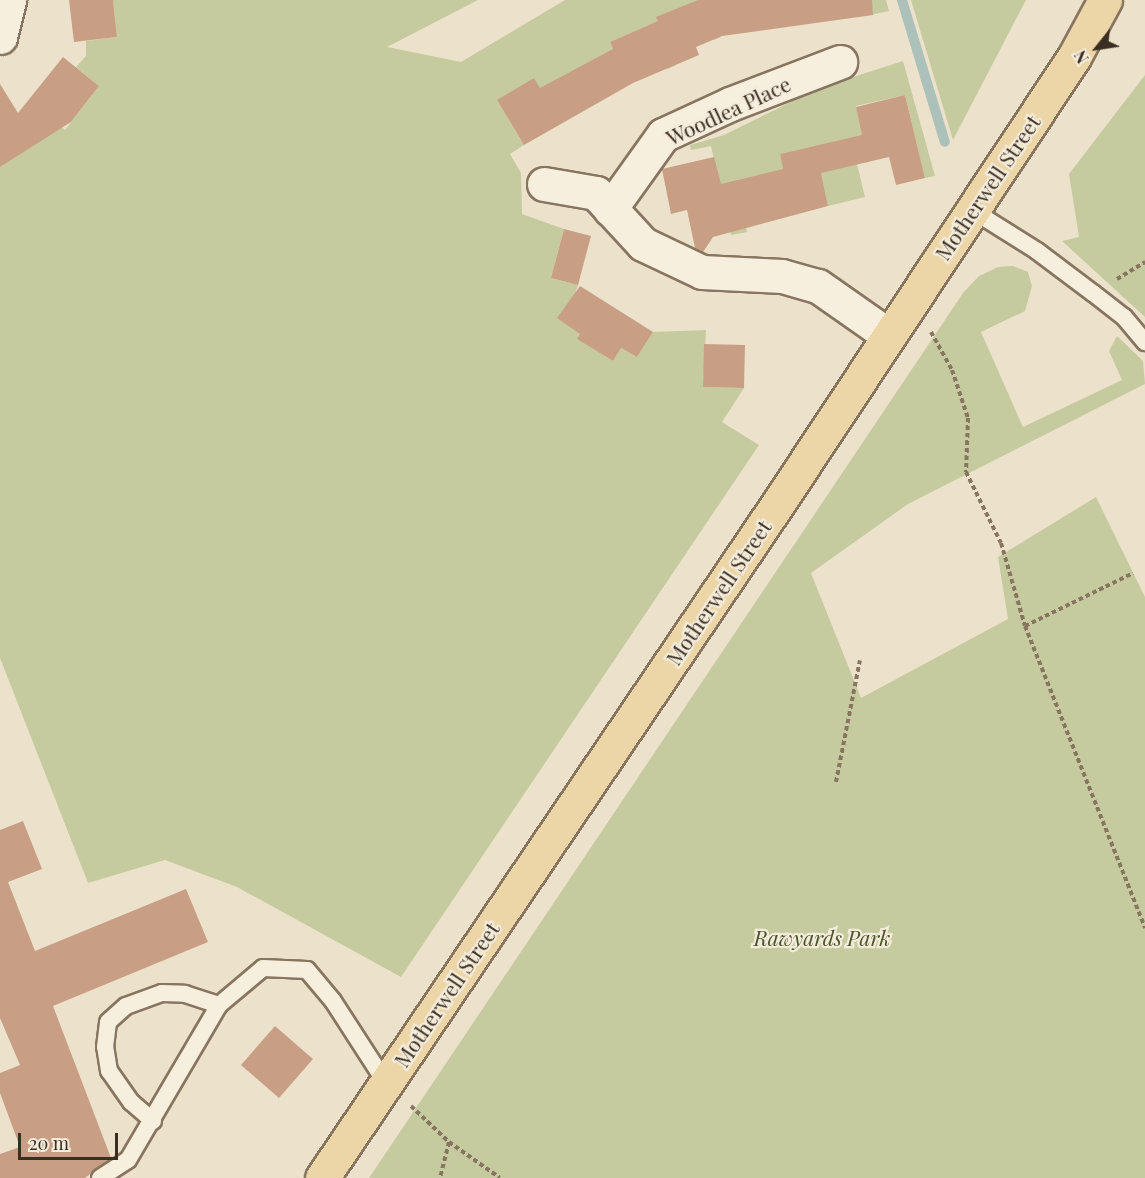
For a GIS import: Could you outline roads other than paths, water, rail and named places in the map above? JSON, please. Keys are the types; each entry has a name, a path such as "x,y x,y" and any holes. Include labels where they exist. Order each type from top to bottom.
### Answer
{"main road":[{"name":"Motherwell Street","path":"322,1178 766,521 1074,57 1105,0"}],"street":[{"path":"0,37 9,0"},
{"name":"Woodlea Place","path":"610,209 663,135 730,104 840,62"},
{"path":"544,184 596,193 643,244 702,272 782,276 818,286 888,335"}],"lane":[{"path":"972,210 1037,251 1124,317 1145,342"},
{"path":"100,1178 128,1160 153,1121 219,1005 263,968 307,970 333,1001 386,1083"},
{"path":"153,1121 131,1102 109,1071 105,1047 108,1022 126,1006 162,993 185,994 219,1005"}],"waterway":[{"path":"902,0 945,142"}],"park label":[{"name":"Rawyards Park","path":"822,937"}]}
